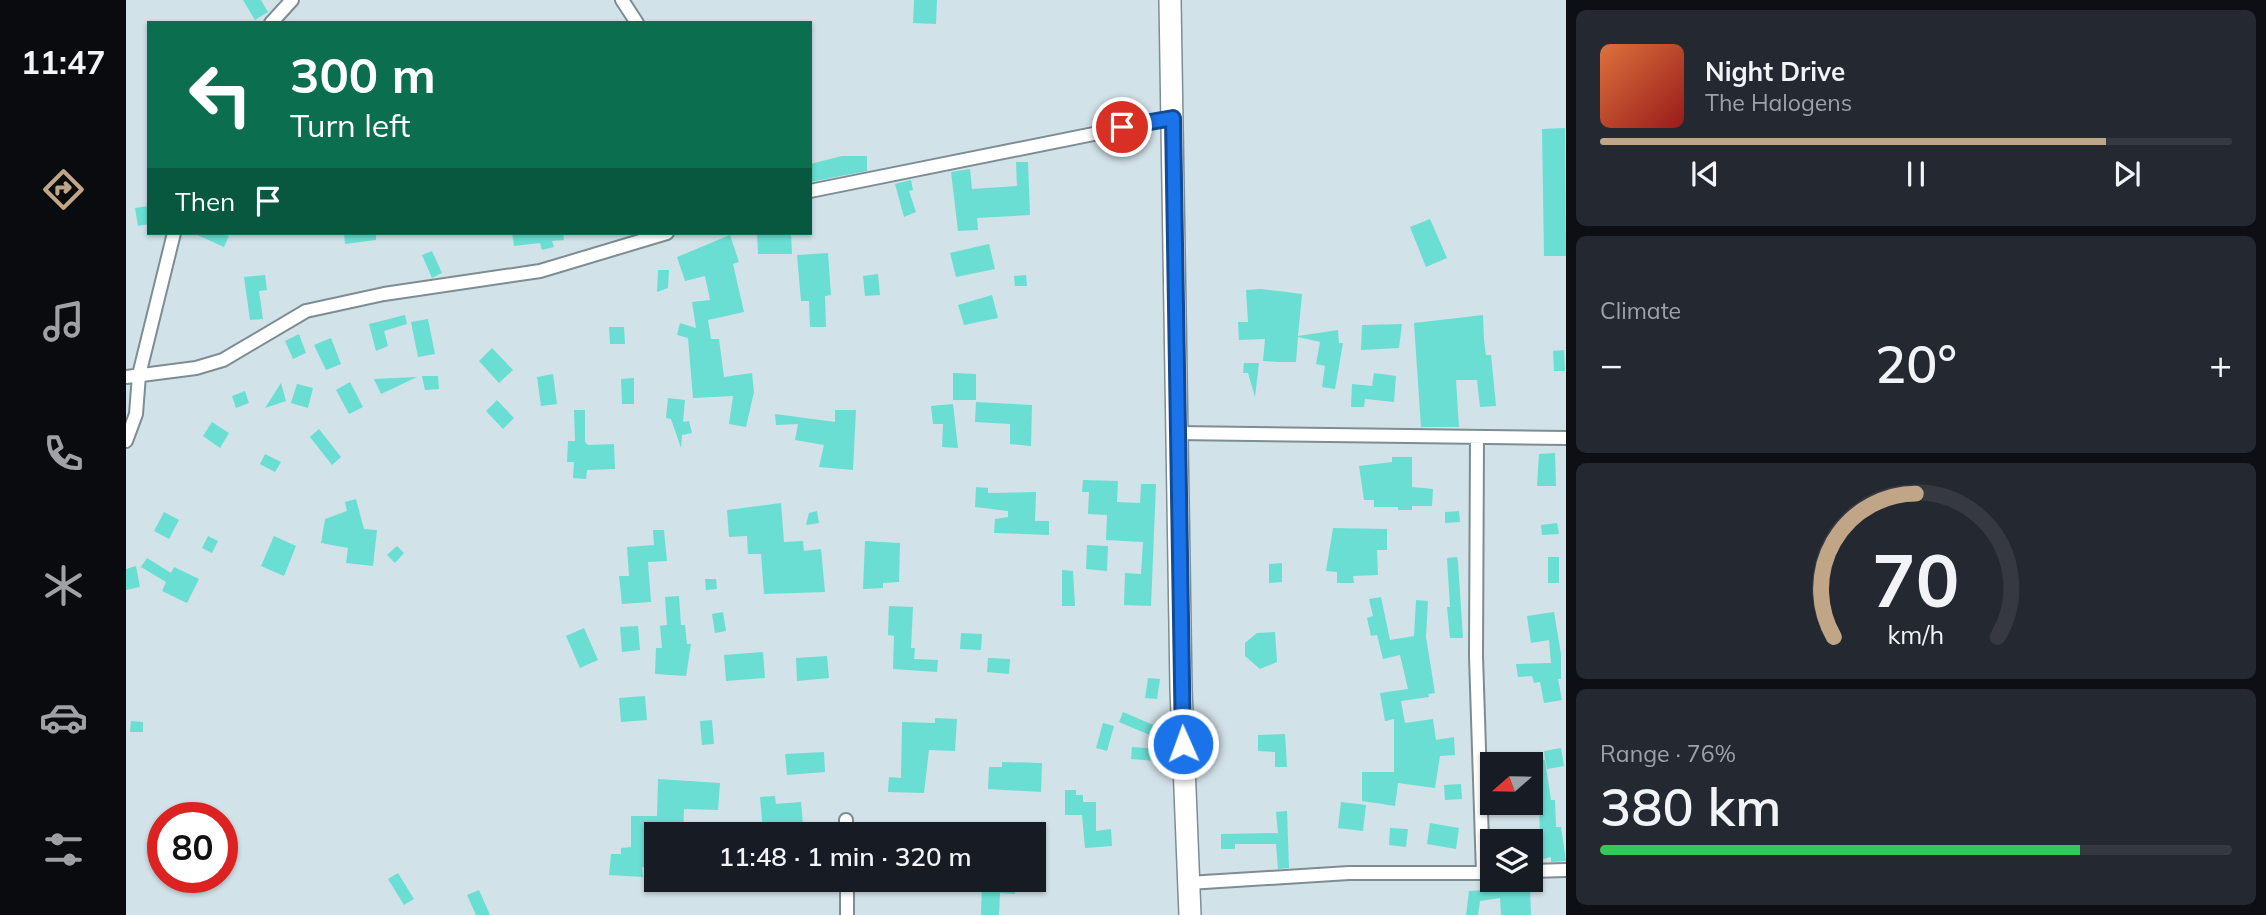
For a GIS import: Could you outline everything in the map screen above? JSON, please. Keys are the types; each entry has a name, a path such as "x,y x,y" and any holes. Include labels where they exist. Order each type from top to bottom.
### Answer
{"highway":[{"path":"1170,0 1189,915"}],"street":[{"path":"273,21 292,0"},
{"path":"622,0 637,21"},
{"path":"812,191 1173,118"},
{"path":"126,441 136,414 133,376 173,235"},
{"path":"133,376 196,368 223,360 306,310 384,294 540,271 660,235"},
{"path":"1177,433 1566,438"},
{"path":"1477,438 1476,656 1486,829"},
{"path":"1543,871 1566,870"},
{"path":"1188,883 1349,873 1480,873"},
{"path":"847,892 847,915"}],"building":[{"path":"243,0 261,0 268,12 255,20"},
{"path":"914,0 937,0 936,24 913,23"},
{"path":"1565,128 1566,256 1544,256 1542,129"},
{"path":"842,156 867,156 867,171 812,182 812,164"},
{"path":"1016,162 1028,162 1030,215 977,218 978,230 958,231 951,172 970,169 972,189 1017,186"},
{"path":"911,180 913,190 909,191 916,212 904,217 895,184"},
{"path":"147,206 147,224 138,226 135,208"},
{"path":"1430,219 1447,258 1426,267 1410,227"},
{"path":"197,235 229,236 224,247"},
{"path":"344,235 376,235 376,240 345,244"},
{"path":"512,235 563,235 564,240 552,241 554,247 542,250 540,243 514,246"},
{"path":"730,235 739,262 733,264 744,312 708,320 711,339 719,339 724,377 752,373 754,392 746,427 729,424 733,396 693,398 688,338 677,335 680,323 696,328 692,302 710,300 705,276 685,281 677,257"},
{"path":"757,235 791,235 792,254 758,254"},
{"path":"989,244 995,269 956,277 950,253"},
{"path":"432,251 442,273 432,278 422,255"},
{"path":"828,253 831,295 825,296 826,327 810,327 809,301 801,301 797,255"},
{"path":"658,270 669,270 668,288 657,292"},
{"path":"878,274 880,295 865,296 863,276"},
{"path":"265,275 267,290 259,291 263,319 250,320 244,277"},
{"path":"1026,275 1027,286 1015,286 1014,276"},
{"path":"1246,290 1302,294 1298,336 1338,330 1339,343 1343,343 1335,389 1322,387 1325,366 1316,364 1320,342 1298,337 1296,362 1280,362 1263,361 1265,339 1239,340 1238,322 1248,322"},
{"path":"992,295 998,318 964,325 958,305"},
{"path":"405,315 407,324 384,331 388,346 376,351 369,324"},
{"path":"1483,315 1486,355 1491,355 1496,406 1480,407 1477,380 1456,380 1459,427 1421,427 1414,323"},
{"path":"428,319 435,354 418,357 411,322"},
{"path":"1402,324 1399,348 1361,350 1362,325"},
{"path":"609,327 624,327 625,344 610,344"},
{"path":"299,334 306,353 293,359 285,341"},
{"path":"331,338 341,364 326,370 314,345"},
{"path":"492,348 513,370 499,383 479,361"},
{"path":"1564,350 1565,371 1554,371 1553,351"},
{"path":"1244,363 1259,363 1255,397 1248,373 1243,373"},
{"path":"953,373 976,374 976,400 953,400"},
{"path":"1374,373 1396,376 1394,402 1365,399 1364,407 1351,407 1352,384 1372,386"},
{"path":"553,374 557,404 541,406 537,377"},
{"path":"422,376 438,376 439,389 425,390"},
{"path":"417,377 381,394 374,379"},
{"path":"634,378 634,404 622,404 621,379"},
{"path":"350,382 363,407 349,414 336,390"},
{"path":"281,383 286,401 265,408"},
{"path":"297,384 313,388 308,408 291,403"},
{"path":"245,391 249,403 236,408 232,396"},
{"path":"668,398 685,400 683,422 689,421 692,433 682,435 681,448 671,419 666,418"},
{"path":"497,400 514,418 503,429 486,411"},
{"path":"976,402 1032,405 1031,446 1010,444 1010,424 975,422"},
{"path":"953,404 958,448 942,447 943,424 933,424 931,406"},
{"path":"574,410 585,410 585,442 588,445 614,444 615,469 587,470 586,479 573,478 574,462 567,462 568,441 575,441"},
{"path":"835,410 856,410 853,470 819,467 824,445 795,440 798,424 776,425 775,414 835,422"},
{"path":"212,422 229,433 220,448 203,436"},
{"path":"319,429 341,457 332,465 310,437"},
{"path":"1555,453 1556,486 1537,486 1539,454"},
{"path":"265,454 281,462 275,472 260,464"},
{"path":"1392,457 1412,457 1412,487 1433,489 1432,506 1412,506 1412,510 1398,510 1398,507 1374,507 1374,500 1364,500 1359,466 1392,462"},
{"path":"1083,480 1118,481 1117,502 1140,503 1141,484 1156,484 1151,606 1124,605 1125,573 1141,574 1143,542 1106,540 1107,515 1088,514 1089,492 1082,492"},
{"path":"976,487 988,488 988,493 1036,492 1035,521 1049,521 1049,535 994,533 995,519 1008,517 1008,511 975,507"},
{"path":"356,499 364,529 377,530 373,566 346,563 348,548 321,543 325,519 347,511 345,502"},
{"path":"781,503 784,542 803,541 804,551 821,549 825,592 764,594 761,554 748,554 747,536 729,537 727,510"},
{"path":"817,511 819,523 806,525 809,513"},
{"path":"1459,511 1460,522 1445,523 1445,512"},
{"path":"164,512 179,520 169,539 154,531"},
{"path":"1557,523 1559,534 1542,535 1541,525"},
{"path":"1333,528 1387,529 1387,550 1377,550 1378,575 1353,576 1354,583 1337,583 1337,572 1326,571"},
{"path":"653,530 664,530 667,561 648,562 651,602 622,604 619,576 629,576 627,547 654,545"},
{"path":"208,536 218,541 212,553 202,548"},
{"path":"274,536 296,546 284,576 261,566"},
{"path":"865,541 900,543 899,582 883,583 883,588 863,589"},
{"path":"1087,545 1108,546 1107,571 1086,569"},
{"path":"397,546 404,553 395,563 387,555"},
{"path":"1457,557 1463,638 1450,638 1447,558"},
{"path":"1548,557 1559,557 1559,583 1548,583"},
{"path":"147,558 171,573 174,567 199,579 187,603 162,591 166,582 141,567"},
{"path":"1282,563 1282,582 1269,583 1269,564"},
{"path":"136,566 140,587 126,590 126,569"},
{"path":"1062,570 1073,571 1075,606 1062,606"},
{"path":"705,579 716,579 717,589 706,590"},
{"path":"679,596 681,625 685,625 687,644 691,644 686,676 655,674 656,648 662,648 660,626 667,625 665,597"},
{"path":"1381,597 1390,640 1414,636 1416,600 1428,601 1426,637 1435,693 1428,694 1429,697 1401,701 1405,723 1433,719 1436,740 1454,737 1455,755 1440,756 1435,788 1398,783 1395,806 1362,801 1362,772 1394,772 1394,719 1385,721 1380,693 1408,689 1400,655 1383,659 1377,635 1371,636 1367,618 1373,616 1369,599"},
{"path":"889,606 913,607 911,648 915,648 914,659 938,660 937,672 893,669 894,636 888,635"},
{"path":"723,612 726,631 715,633 712,614"},
{"path":"1554,612 1561,654 1561,679 1558,679 1562,700 1544,703 1540,682 1534,683 1532,676 1518,677 1516,664 1551,663 1549,640 1531,643 1527,616"},
{"path":"638,626 640,650 622,652 620,627"},
{"path":"584,628 598,660 580,668 566,636"},
{"path":"1275,632 1277,662 1260,669 1245,656 1245,643 1257,633"},
{"path":"961,633 982,634 981,650 960,649"},
{"path":"763,652 765,678 726,681 724,655"},
{"path":"827,656 829,678 797,681 796,658"},
{"path":"988,658 1010,659 1009,674 987,672"},
{"path":"1148,678 1160,679 1157,699 1145,698"},
{"path":"645,696 647,720 621,722 619,698"},
{"path":"1123,712 1158,727 1157,738 1119,722"},
{"path":"935,718 957,719 955,751 929,750 924,793 888,792 889,777 901,778 902,722 935,723"},
{"path":"712,720 714,744 702,745 700,721"},
{"path":"131,721 143,722 143,732 130,732"},
{"path":"1103,723 1114,726 1107,751 1096,748"},
{"path":"1285,734 1287,767 1275,767 1275,752 1258,751 1258,735"},
{"path":"1132,747 1157,749 1156,761 1131,759"},
{"path":"1561,748 1564,766 1547,769 1544,751"},
{"path":"824,752 825,772 787,775 785,754"},
{"path":"1544,760 1551,800 1555,800 1556,827 1561,827 1566,861 1551,862 1551,857 1543,859 1543,829 1540,829 1539,816 1544,816"},
{"path":"1002,762 1042,763 1041,792 988,789 989,767 1002,767"},
{"path":"658,779 720,783 718,810 684,809 684,822 644,822 643,877 609,875 611,854 621,854 621,848 631,847 631,816 657,816"},
{"path":"1461,784 1462,799 1445,800 1444,785"},
{"path":"1065,790 1076,790 1076,795 1083,795 1083,802 1096,802 1096,831 1111,829 1112,846 1085,848 1082,815 1065,815"},
{"path":"775,796 776,804 801,802 803,822 762,822 760,797"},
{"path":"1341,802 1366,805 1363,831 1338,828"},
{"path":"1287,811 1289,868 1278,869 1276,844 1235,844 1235,849 1221,849 1221,834 1278,833 1276,812"},
{"path":"1430,823 1459,828 1456,849 1427,844"},
{"path":"1390,828 1408,829 1406,847 1389,845"},
{"path":"398,873 414,899 404,905 388,879"},
{"path":"479,890 490,915 476,915 467,895"},
{"path":"1469,891 1530,892 1531,915 1501,915 1500,898 1480,901 1478,915 1466,915"},
{"path":"982,892 1015,892 1000,893 999,915 981,915"}],"route":[{"path":"1122,127 1173,118 1183,744"}]}
